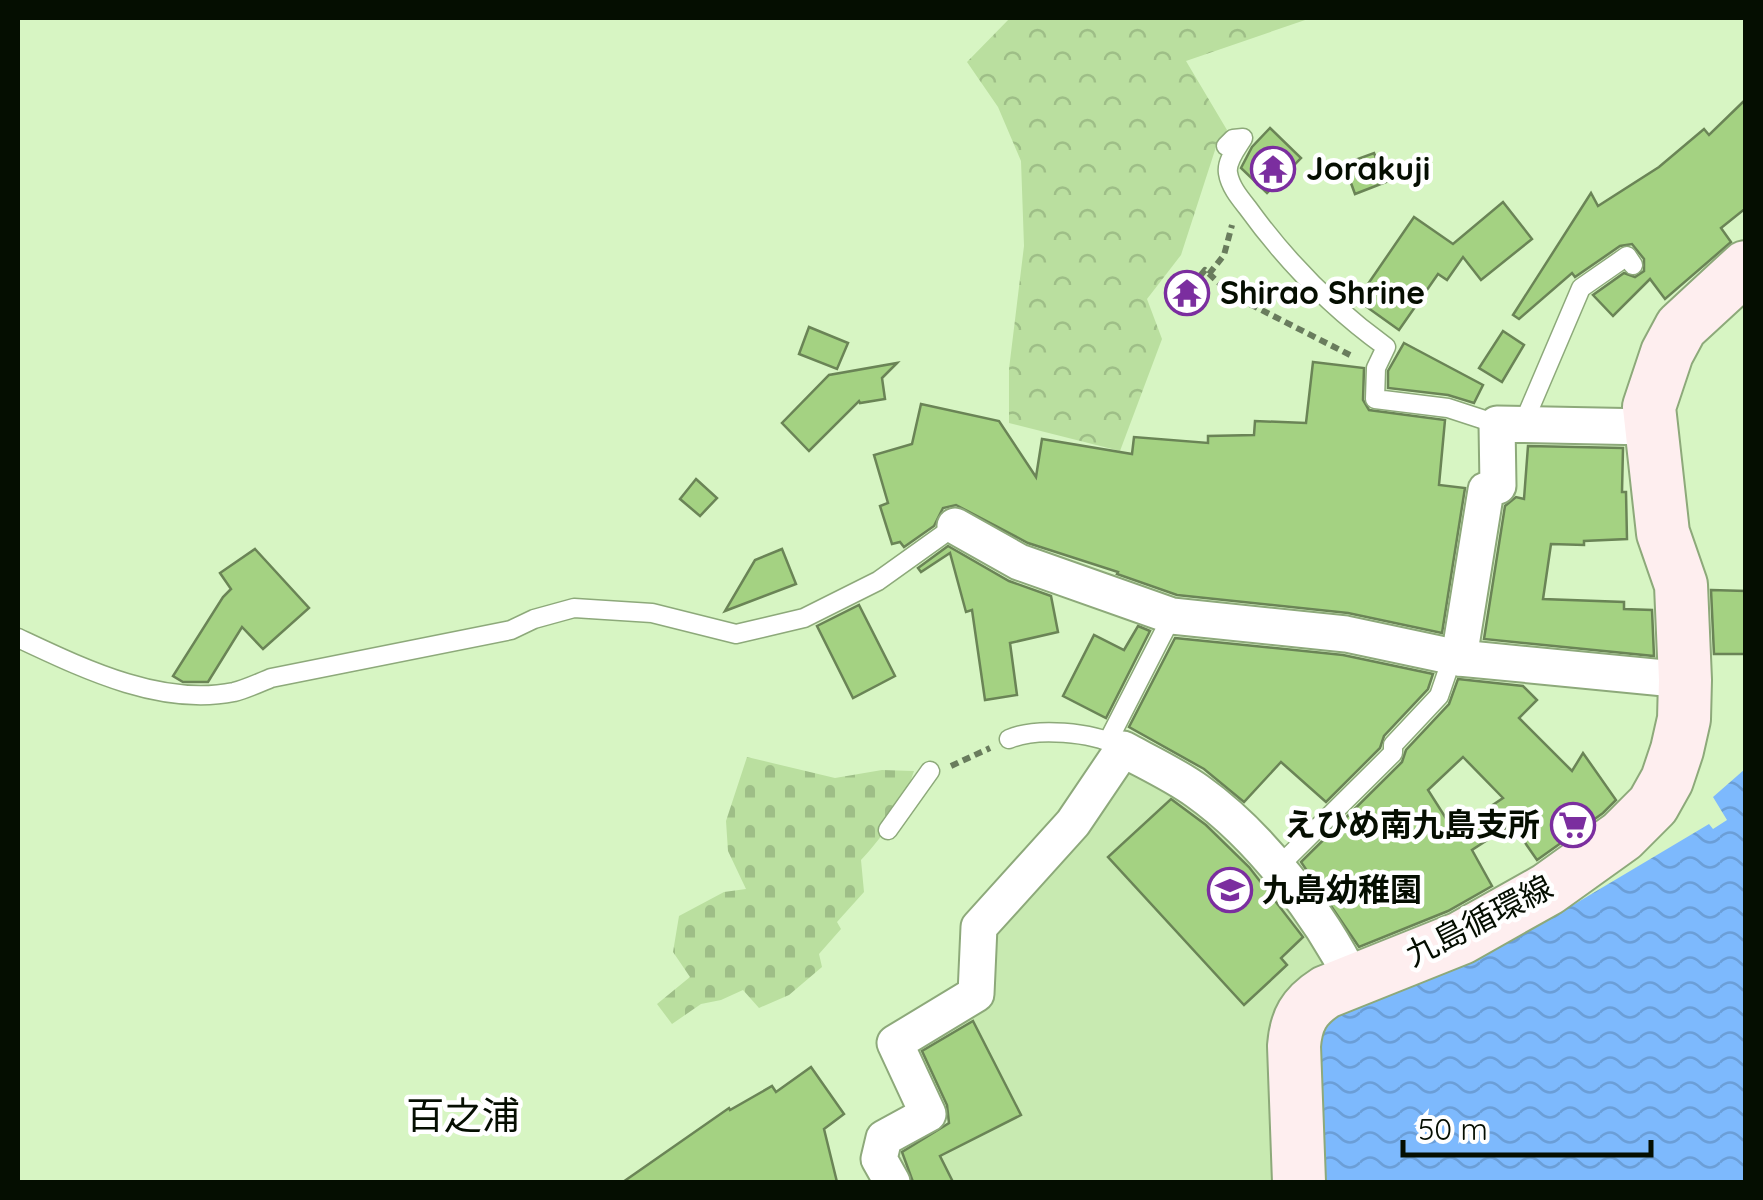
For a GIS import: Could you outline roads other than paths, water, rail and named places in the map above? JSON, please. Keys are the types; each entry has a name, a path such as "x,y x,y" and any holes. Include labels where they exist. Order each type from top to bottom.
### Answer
{"main road":[{"name":"九島循環線","path":"1300,1182 1295,1028 1312,1001 1462,938 1548,889 1622,836 1653,805 1667,780 1684,719 1681,585 1663,533 1649,407 1654,385 1682,328 1746,268"}],"street":[{"path":"1456,656 1486,490 1498,486 1510,424 1650,427"},
{"path":"954,526 1019,562 1172,616 1346,634 1456,656 1684,680"},
{"path":"892,1182 879,1159 884,1138 928,1114 895,1043 976,994 979,927 1074,823 1116,745 1196,790 1234,821 1332,938 1353,981"}],"lane":[{"path":"1226,146 1232,139 1243,138 1230,160 1228,176 1232,188 1273,244 1347,318 1386,347 1376,368 1376,399 1448,408 1510,424 1581,288 1627,256 1633,265"},
{"path":"18,638 105,676 176,694 206,694 234,692 271,678 512,630 534,619 574,608 652,612 736,634 804,618 878,581 954,526"},
{"path":"1009,739 1086,734 1116,745 1172,616"},
{"path":"1276,869 1393,753 1393,744 1439,696 1456,656"},
{"path":"888,830 930,772"}],"water":[{"path":"1745,769 1745,1182 1311,1182 1322,1012 1522,918 1531,930 1709,824 1713,829 1727,820 1713,797"}],"place":[{"name":"Jorakuji","path":"1273,169"},
{"name":"Shirao Shrine","path":"1187,293"},
{"name":"えひめ南九島支所","path":"1573,825"},
{"name":"九島幼稚園","path":"1230,890"}],"district":[{"name":"百之浦","path":"463,1116"}]}
